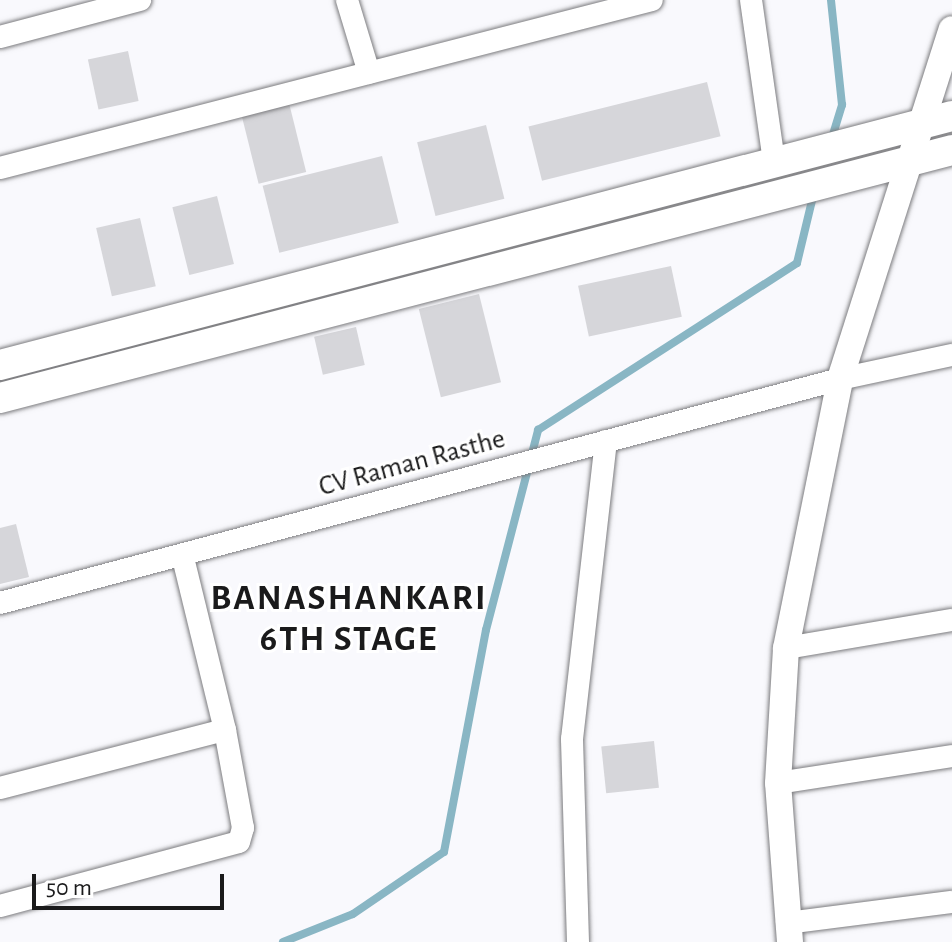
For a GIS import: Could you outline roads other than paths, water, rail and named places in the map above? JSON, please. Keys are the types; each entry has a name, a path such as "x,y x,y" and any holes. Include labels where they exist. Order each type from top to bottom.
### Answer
{"main road":[{"path":"0,365 938,120"},
{"path":"0,398 952,150"}],"street":[{"path":"0,37 140,0"},
{"path":"347,0 369,73"},
{"path":"0,168 652,0"},
{"path":"751,0 774,162"},
{"path":"952,29 938,120 911,160 840,379 786,648 778,783 788,932 952,902"},
{"name":"CV Raman Rasthe","path":"0,603 183,558 840,379 952,355"},
{"path":"578,942 572,739 606,441"},
{"path":"0,906 239,842 243,828 225,730 183,558"},
{"path":"786,648 952,620"},
{"path":"0,788 225,730"},
{"path":"778,783 952,756"}],"waterway":[{"path":"831,0 842,105 831,141"},
{"path":"283,942 353,914 444,852 486,630 538,430 797,263 814,192"}],"district":[{"name":"BANASHANKARI 6TH STAGE","path":"349,618"}]}
